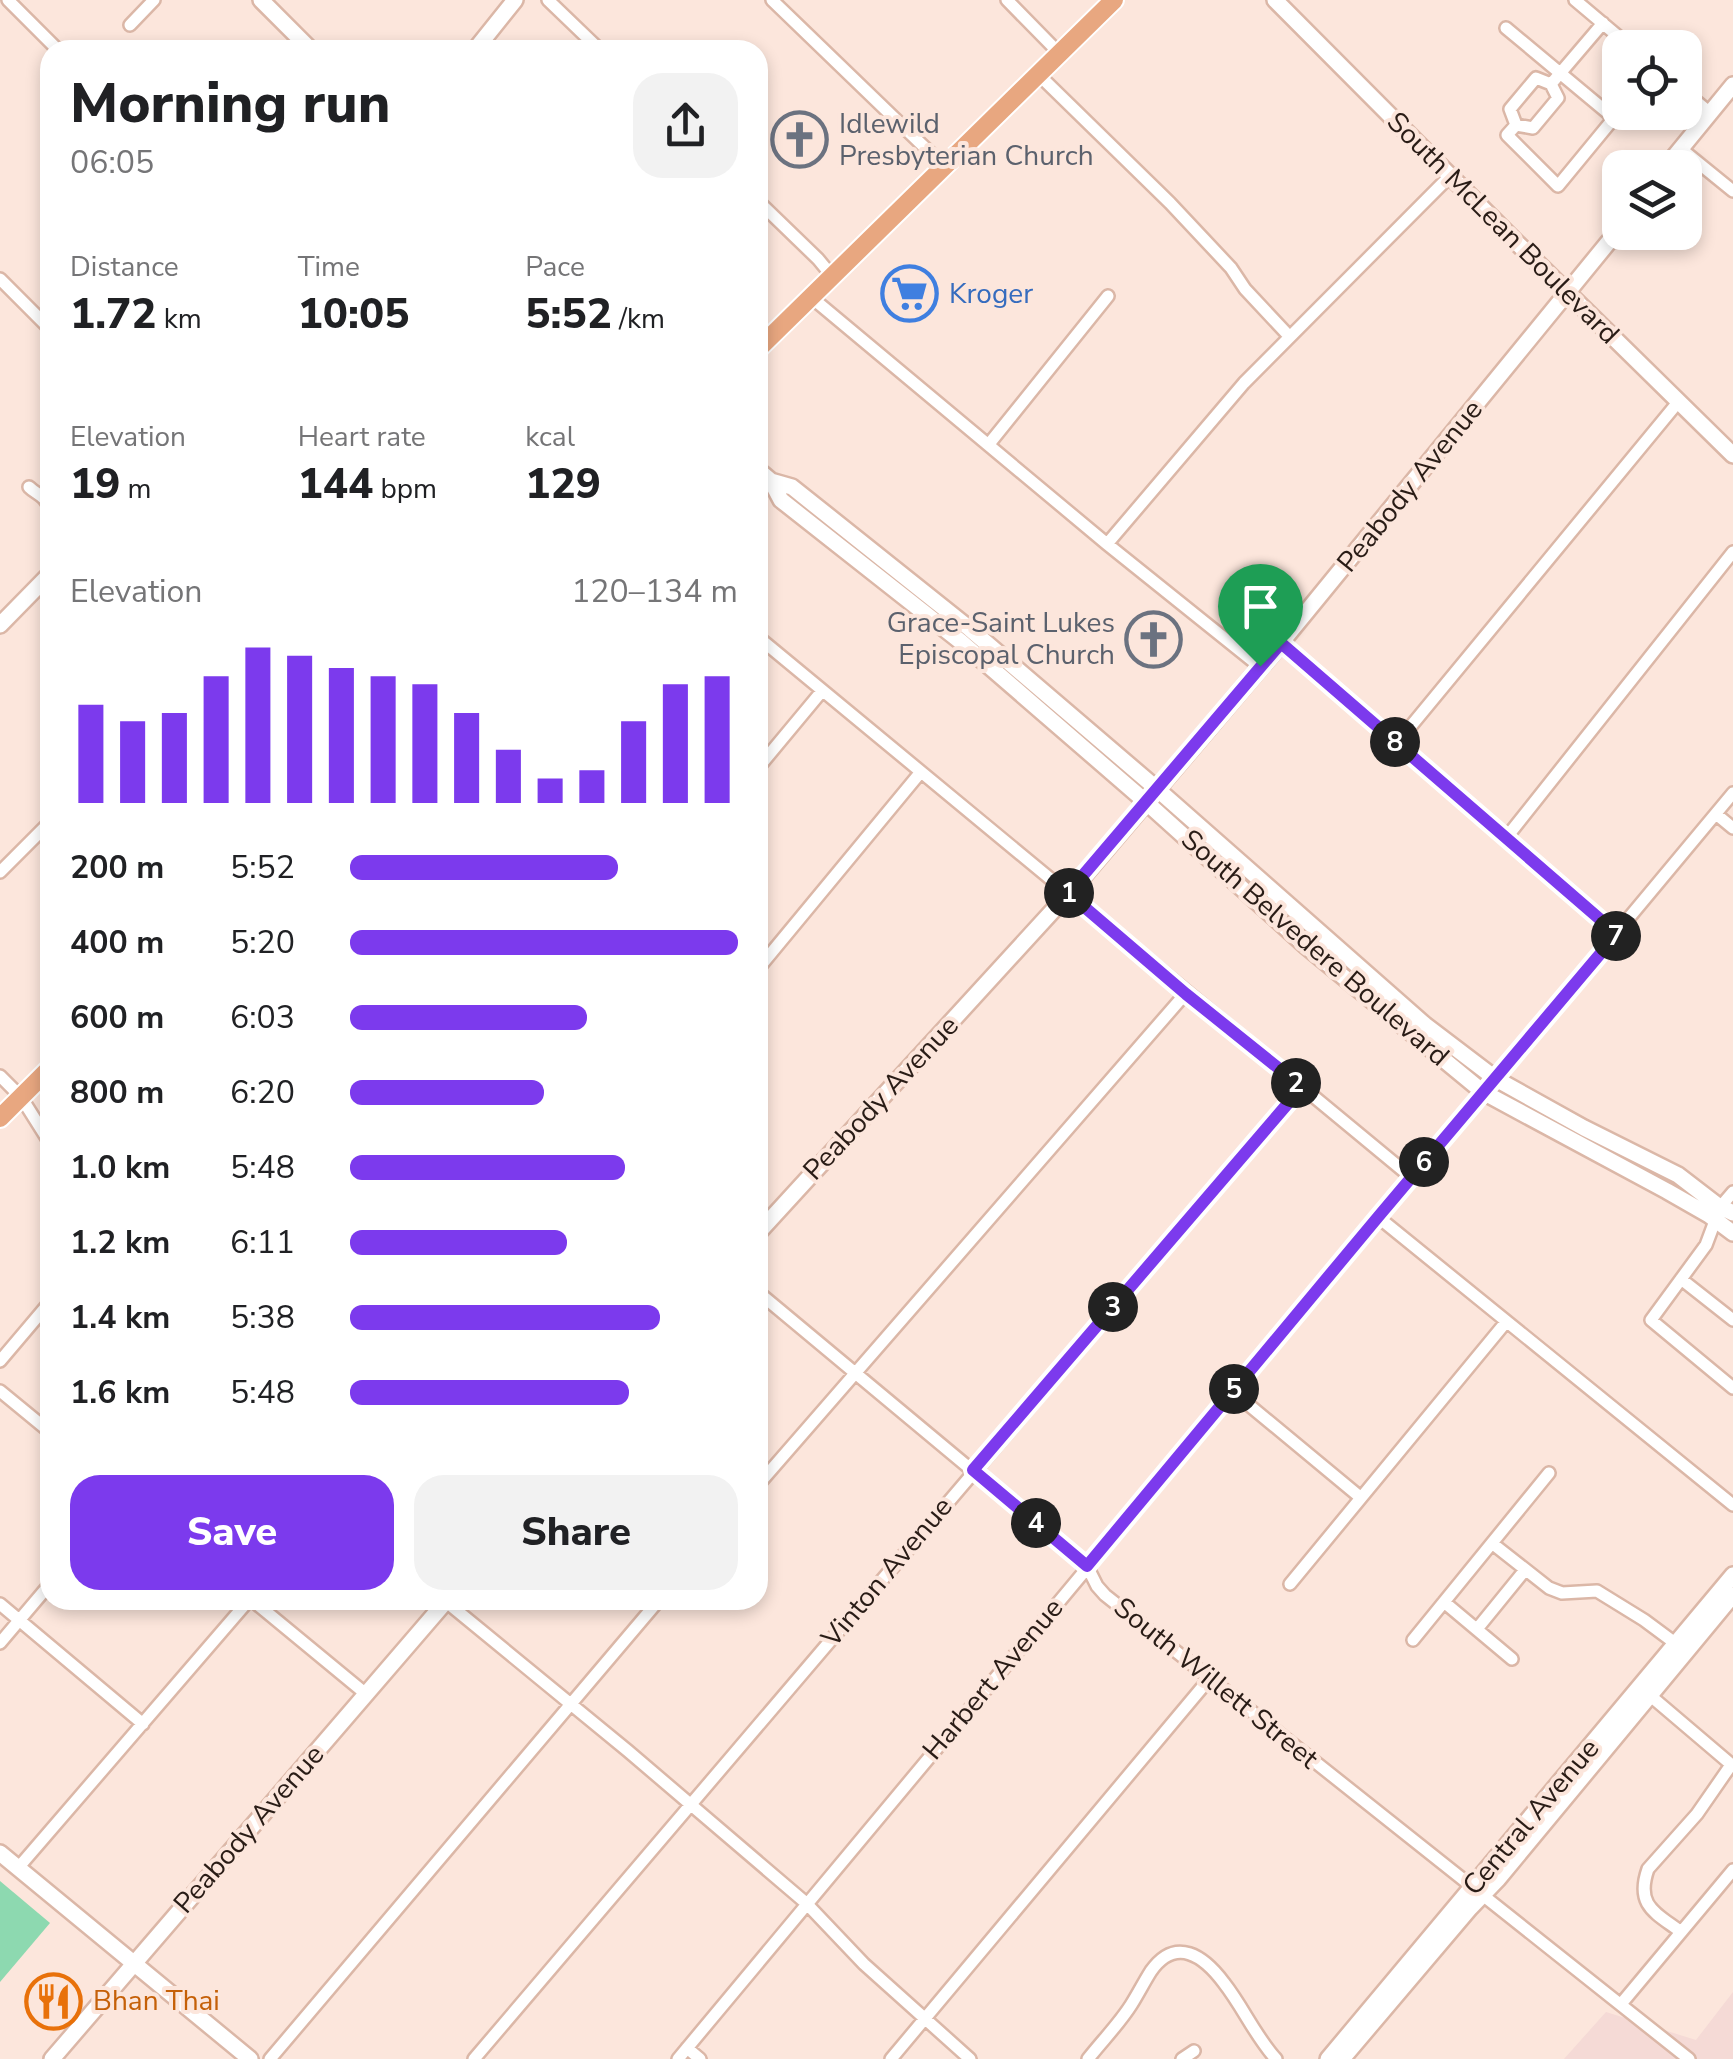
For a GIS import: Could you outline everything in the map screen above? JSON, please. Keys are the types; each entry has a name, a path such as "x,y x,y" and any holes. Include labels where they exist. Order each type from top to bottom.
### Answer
{"main road":[{"path":"261,0 302,40"},
{"path":"483,40 515,0"},
{"path":"768,339 1114,0"},
{"name":"South McLean Boulevard","path":"1275,0 1733,454"},
{"path":"1680,148 1733,85"},
{"name":"Peabody Avenue","path":"768,1222 1068,893 1281,643 1602,250"},
{"name":"South Belvedere Boulevard","path":"768,478 782,500 1319,931 1425,1025 1496,1080 1678,1175 1719,1213 1733,1234"},
{"path":"0,625 40,584"},
{"name":"South Belvedere Boulevard","path":"1152,795 1306,946 1483,1092 1719,1213"},
{"path":"1306,946 1319,931"},
{"path":"0,1118 40,1078"},
{"name":"Central Avenue","path":"1342,2059 1681,1647 1733,1575"},
{"name":"Central Avenue","path":"1681,1647 1733,1596"},
{"name":"Peabody Avenue","path":"52,2059 438,1610"},
{"path":"0,1853 250,2059"},
{"name":"Central Avenue","path":"1328,2059 1477,1891"}],"street":[{"path":"8,0 48,40"},
{"path":"130,25 154,0"},
{"path":"548,0 590,40"},
{"path":"772,0 945,166"},
{"path":"1008,0 1060,54"},
{"path":"1575,0 1611,30"},
{"path":"1516,125 1510,109 1536,78 1555,78 1603,23"},
{"path":"1506,28 1555,78 1614,118 1558,186 1507,135 1516,125"},
{"path":"1039,75 1231,268 1289,336"},
{"path":"1516,125 1532,128 1558,98 1555,78"},
{"path":"1702,107 1710,114"},
{"path":"1680,148 1733,191"},
{"path":"1107,544 1244,383 1450,176"},
{"path":"768,211 832,276"},
{"path":"0,279 40,319"},
{"path":"0,301 10,290"},
{"path":"989,444 1108,296"},
{"path":"810,297 1260,666"},
{"path":"1396,743 1679,401"},
{"path":"31,490 40,494"},
{"path":"1506,838 1733,552"},
{"path":"1281,643 1617,934"},
{"path":"768,646 1411,1177"},
{"path":"768,756 822,691"},
{"path":"768,957 920,773"},
{"name":"Harbert Avenue","path":"678,2059 1733,793"},
{"path":"1716,814 1733,828"},
{"path":"0,872 40,832"},
{"path":"768,1473 1186,994"},
{"path":"0,1076 21,1097 40,1126"},
{"name":"Vinton Avenue","path":"474,2059 1302,1087"},
{"path":"1733,1192 1706,1245 1651,1320 1733,1388"},
{"path":"1378,1217 1733,1505"},
{"path":"1681,1279 1733,1320"},
{"name":"South Willett Street","path":"768,1300 1087,1566 1105,1594 1689,2059"},
{"path":"0,1361 40,1314"},
{"path":"1290,1584 1506,1322"},
{"path":"0,1391 40,1424"},
{"path":"1232,1391 1360,1497"},
{"path":"1412,1640 1549,1472"},
{"path":"1492,1544 1550,1588 1562,1592 1597,1591 1681,1647"},
{"path":"1476,1630 1524,1570"},
{"path":"0,1643 40,1596"},
{"path":"1444,1602 1512,1659"},
{"path":"0,1604 143,1724"},
{"path":"18,1868 241,1610"},
{"path":"262,1610 366,1694"},
{"path":"457,1610 806,1903 864,1964 970,2059"},
{"path":"270,2059 649,1610"},
{"path":"891,2059 1210,1678"},
{"path":"1645,1691 1732,1765 1648,1870 1643,1888 1645,1900 1650,1909 1681,1932"},
{"path":"1621,2004 1733,1870"},
{"path":"1088,2059 1130,2006 1154,1967 1168,1955 1185,1952 1199,1956 1214,1970 1276,2059"},
{"path":"687,2048 700,2059"},
{"path":"1182,2059 1194,2051"}],"shaded area":[{"path":"1733,1992 1733,2059 1564,2059 1606,2012 1696,2040"}],"green space":[{"path":"0,1881 50,1923 0,1982"}],"place":[{"name":"Idlewild Presbyterian Church","path":"800,140"},
{"name":"Kroger","path":"910,294"},
{"name":"Grace-Saint Lukes Episcopal Church","path":"1154,639"},
{"name":"Bhan Thai","path":"54,2001"}],"route":[{"path":"1281,643 1617,934 1087,1566 973,1470 1302,1087 1068,893 1260,666 1281,643"}]}
